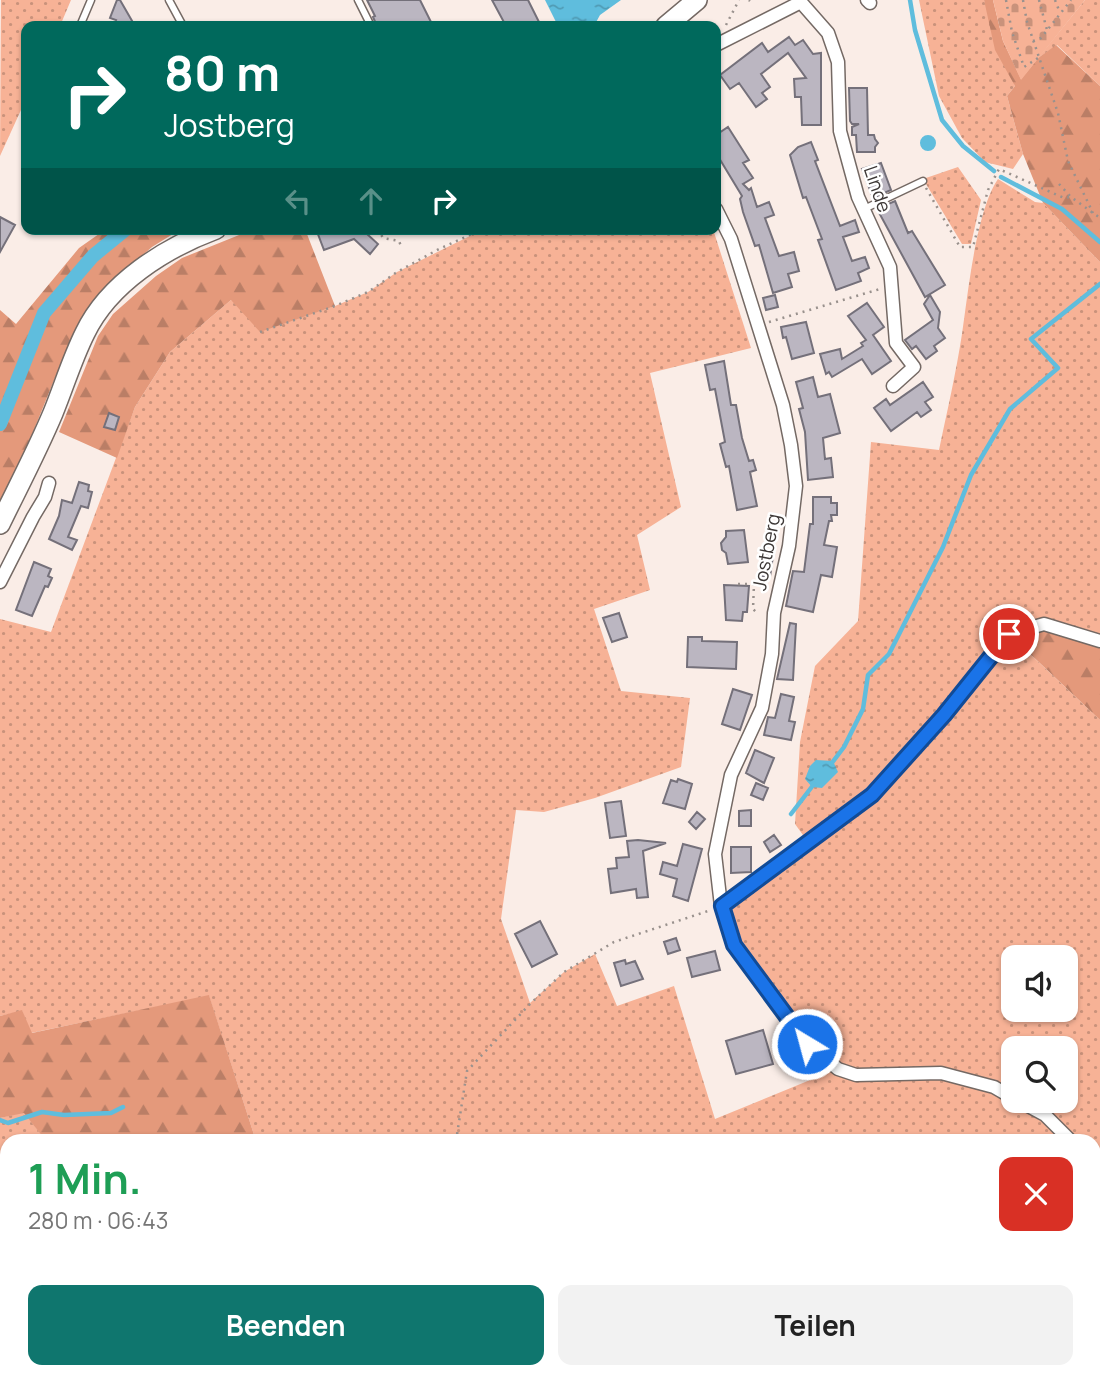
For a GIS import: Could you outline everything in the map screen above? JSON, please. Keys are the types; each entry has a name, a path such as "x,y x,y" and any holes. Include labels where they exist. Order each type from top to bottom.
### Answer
{"main road":[{"path":"672,21 697,0"},
{"path":"0,524 52,414 86,331 103,306 127,282 163,254 214,235"}],"street":[{"path":"721,42 800,1"},
{"name":"Linde","path":"800,1 828,33 838,62 840,131 863,209 890,267 896,343 914,368 893,386"},
{"name":"Jostberg","path":"721,219 731,239 760,325 783,405 796,486 789,546 774,612 772,653 762,708 731,775 715,854 722,906 734,945 807,1044 838,1069 856,1075 942,1073 1001,1091"},
{"path":"0,582 45,498 49,483"},
{"path":"722,906 872,795 944,715 1009,634 1044,624 1100,641"},
{"path":"1041,1113 1064,1134"}],"lane":[{"path":"82,21 91,0"},
{"path":"169,0 180,21"},
{"path":"358,0 368,21"},
{"path":"863,209 923,181"}],"path":[{"path":"722,32 740,0"},
{"path":"1006,0 1012,32 1024,67 1038,58"},
{"path":"1023,0 1038,58 1058,113 1068,161 1093,213"},
{"path":"1039,0 1047,30"},
{"path":"1055,0 1060,14"},
{"path":"1033,41 1041,38 1071,0"},
{"path":"923,181 960,247 973,247 988,190 999,169 1064,198 1071,197"},
{"path":"1059,184 1071,197 1100,218"},
{"path":"381,235 383,238 399,241 401,246"},
{"path":"260,332 368,292 429,255 471,235"},
{"path":"760,325 873,290"},
{"path":"738,584 754,584 753,608 757,613"},
{"path":"457,1134 467,1071 564,972 614,942 722,906"}],"green space":[{"path":"1,0 71,0 62,21 21,21 21,110 0,156"},
{"path":"919,0 984,0 1015,86 1007,96 1023,154 1013,169 985,162 962,138 939,96"},
{"path":"984,0 993,0 1003,41 1021,79 1038,58 1056,45 1100,86 1100,262 1043,203 1023,154 1007,96 1015,86 995,50"},
{"path":"993,0 1085,0 1021,80 1003,41"},
{"path":"1085,0 1100,0 1100,86 1057,45 1038,58"},
{"path":"958,167 981,200 971,244 962,244 923,179"},
{"path":"998,179 1035,202 1043,203 1100,262 1100,638 1010,635 1100,720 1100,1134 254,1134 209,996 31,1033 22,1011 0,1016 0,619 51,632 135,407 170,352 231,300 298,318 368,292 397,272 472,235 715,235 751,348 650,373 681,507 637,535 650,590 594,609 621,691 690,698 681,767 595,798 544,812 516,810 501,919 530,1003 564,972 595,954 617,1006 674,986 715,1119 837,1069 807,1044 734,945 721,906 808,842 795,824 800,742 815,666 858,621 871,442 939,450 960,349 979,232 990,193"},
{"path":"97,235 171,235 152,247 102,291 79,323 0,514 0,310 16,324 79,248"},
{"path":"239,235 307,235 335,306 260,332 231,300 170,352 135,407 117,458 59,432 98,336 113,314 156,276 182,258"},
{"path":"1044,624 1100,646 1100,720 1009,634"},
{"path":"209,995 254,1134 40,1134 24,1113 0,1118 0,1016 22,1010 32,1033"},
{"path":"24,1112 41,1134 0,1134 0,1118"}],"water":[{"path":"545,0 621,0 600,15 597,21 556,21"},
{"path":"925,135 931,135 936,143 934,149 925,151 920,146 920,140"},
{"path":"816,760 833,761 838,772 822,788 812,787 805,779 810,766"}],"building":[{"path":"117,0 120,0 132,21 116,21 110,18"},
{"path":"367,0 420,0 430,21 375,21"},
{"path":"492,0 528,0 538,21 503,21"},
{"path":"789,37 795,45 803,40 813,54 821,53 821,125 802,125 801,97 795,97 794,79 806,78 788,53 761,74 770,87 762,93 767,99 756,107 739,83 730,89 721,76 762,43 768,52"},
{"path":"849,88 867,88 868,135 874,135 878,143 875,152 857,152 856,135 852,135 852,127 859,124 852,124 850,121"},
{"path":"728,127 749,160 743,163 753,178 743,184 749,190 751,188 757,207 769,202 774,215 765,218 779,256 794,252 799,271 788,274 792,287 773,293 759,245 755,246 743,212 740,199 742,196 721,161 721,132"},
{"path":"811,142 818,160 815,161 840,226 855,220 859,232 843,237 852,261 865,257 869,268 858,273 861,281 836,290 818,240 822,239 806,197 803,198 790,155 798,147"},
{"path":"881,163 891,190 873,198 862,169"},
{"path":"895,201 908,233 912,231 945,285 925,297 877,209"},
{"path":"0,217 15,225 0,252"},
{"path":"318,235 368,235 378,244 370,254 354,239 324,250"},
{"path":"775,295 778,307 766,310 763,298"},
{"path":"930,295 940,312 938,328 945,338 934,346 937,351 926,359 916,346 912,349 905,340 933,320 924,304"},
{"path":"867,303 884,327 873,335 891,361 872,374 862,359 832,377 829,372 826,374 820,354 840,349 842,359 863,346 861,343 866,340 848,316"},
{"path":"806,322 814,353 792,359 781,327"},
{"path":"724,361 731,405 736,405 749,461 753,460 756,470 750,472 757,506 737,510 729,466 726,467 720,444 725,442 715,389 710,390 705,365"},
{"path":"813,377 818,397 830,394 840,433 823,438 825,459 831,458 833,477 808,480 805,432 799,409 803,408 796,382"},
{"path":"923,382 933,397 925,402 931,410 921,417 917,412 891,431 874,408 886,399 890,405"},
{"path":"109,413 119,417 115,430 104,427"},
{"path":"79,482 89,485 88,491 92,492 88,508 81,506 68,537 77,540 72,550 49,539 59,516 62,500 72,503"},
{"path":"813,497 831,497 831,503 837,503 837,515 831,515 832,521 829,521 824,545 837,547 832,577 821,575 813,612 786,606 793,571 804,572 810,524 813,524"},
{"path":"744,530 748,562 728,564 721,543 726,537 726,531"},
{"path":"761,555 773,556 770,577 759,576"},
{"path":"34,562 51,569 48,576 52,578 48,587 45,586 32,616 16,610"},
{"path":"724,585 749,586 747,612 743,612 742,621 726,620"},
{"path":"619,613 627,637 612,642 603,618"},
{"path":"790,623 796,624 793,680 777,679"},
{"path":"688,637 702,637 702,641 737,642 736,669 687,667"},
{"path":"733,689 752,695 740,730 722,724"},
{"path":"781,694 794,697 789,721 795,722 791,740 764,735 768,717 775,718"},
{"path":"755,750 774,758 764,783 746,773"},
{"path":"678,779 692,784 685,809 663,803 671,780 677,782"},
{"path":"756,783 768,788 763,800 751,795"},
{"path":"621,801 626,836 610,838 605,803"},
{"path":"751,810 751,826 739,826 739,811"},
{"path":"697,812 705,819 696,829 689,822"},
{"path":"774,835 781,845 770,852 764,842"},
{"path":"627,841 666,843 643,851 648,897 637,898 636,889 611,893 608,869 617,868 616,858 629,857"},
{"path":"683,844 702,849 688,901 673,896 677,879 660,874 663,862 677,866"},
{"path":"731,847 751,847 751,872 731,873"},
{"path":"540,921 557,954 532,967 515,934"},
{"path":"676,938 680,950 668,954 664,942"},
{"path":"715,951 720,970 692,977 687,958"},
{"path":"625,960 626,964 635,961 643,979 621,986 614,963"},
{"path":"763,1030 773,1064 736,1074 726,1041"}],"waterway":[{"path":"910,0 915,30 942,120 963,146 994,171"},
{"path":"1001,177 1062,209 1100,242"},
{"path":"0,424 44,313 93,256 119,235"},
{"path":"831,764 844,747 863,709 868,675 889,654 943,547 971,475 1010,409 1058,368 1031,339 1100,284"},
{"path":"791,814 814,784"},
{"path":"0,1120 8,1123 42,1112 64,1115 111,1113 123,1107"}],"route":[{"path":"807,1044 734,945 722,906 872,795 944,715 1009,634"}]}
